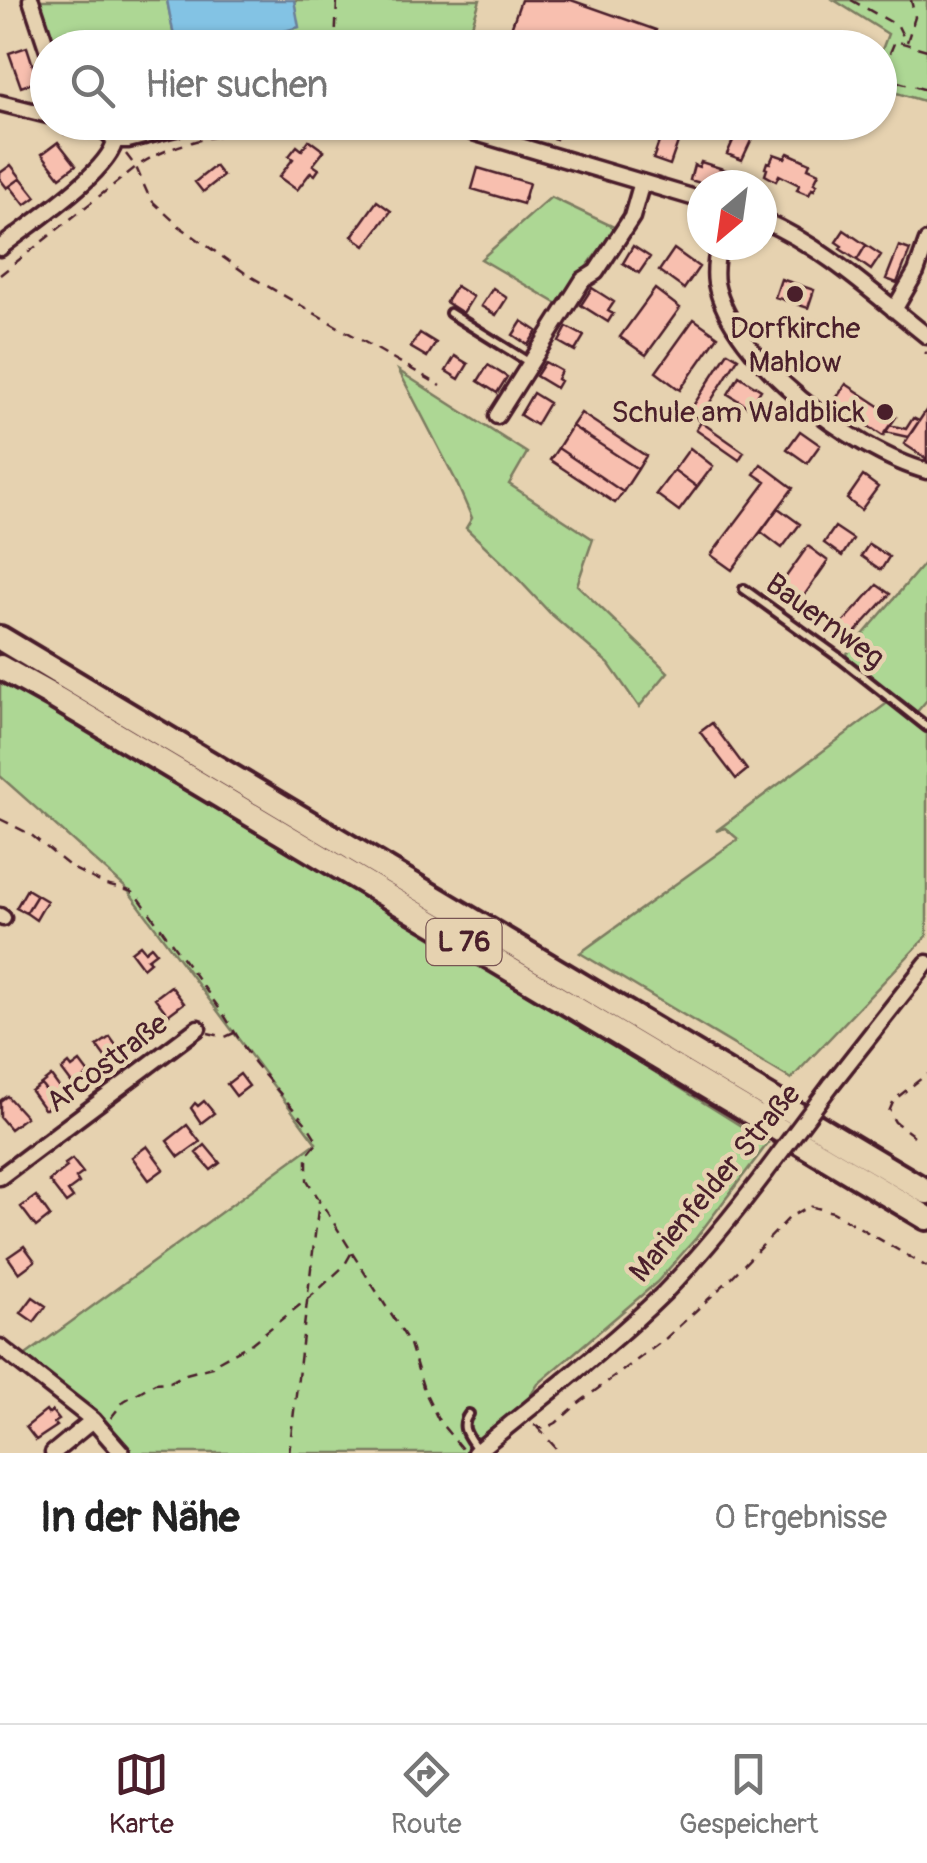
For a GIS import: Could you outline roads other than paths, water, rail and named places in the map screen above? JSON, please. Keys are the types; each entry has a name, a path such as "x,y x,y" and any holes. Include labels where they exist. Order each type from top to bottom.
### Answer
{"main road":[{"name":"L 76","path":"0,638 927,1192"},
{"name":"L 76","path":"0,667 927,1218"}],"street":[{"path":"31,0 41,30"},
{"path":"0,103 30,110"},
{"path":"0,248 93,174 107,160 114,140 128,140"},
{"path":"500,140 687,196"},
{"path":"497,416 583,280 596,272 632,217 642,182"},
{"path":"777,226 815,247 927,336"},
{"path":"894,310 916,272 927,241"},
{"path":"716,260 716,285 736,329 766,368 862,441 906,464 927,470"},
{"name":"Marienfelder Straße","path":"473,1452 663,1294 710,1242 927,963"},
{"name":"Arcostraße","path":"0,1177 198,1028"},
{"path":"0,1347 97,1424 122,1453"},
{"path":"53,1453 97,1424"}],"lane":[{"path":"450,312 531,364"},
{"name":"Bauernweg","path":"744,589 841,658 927,727"},
{"path":"468,1414 464,1429 473,1452"}],"water":[{"path":"167,0 294,0 299,27 288,30 173,30"}],"place":[{"name":"Dorfkirche Mahlow","path":"795,294"},
{"name":"Schule am Waldblick","path":"885,412"}]}
